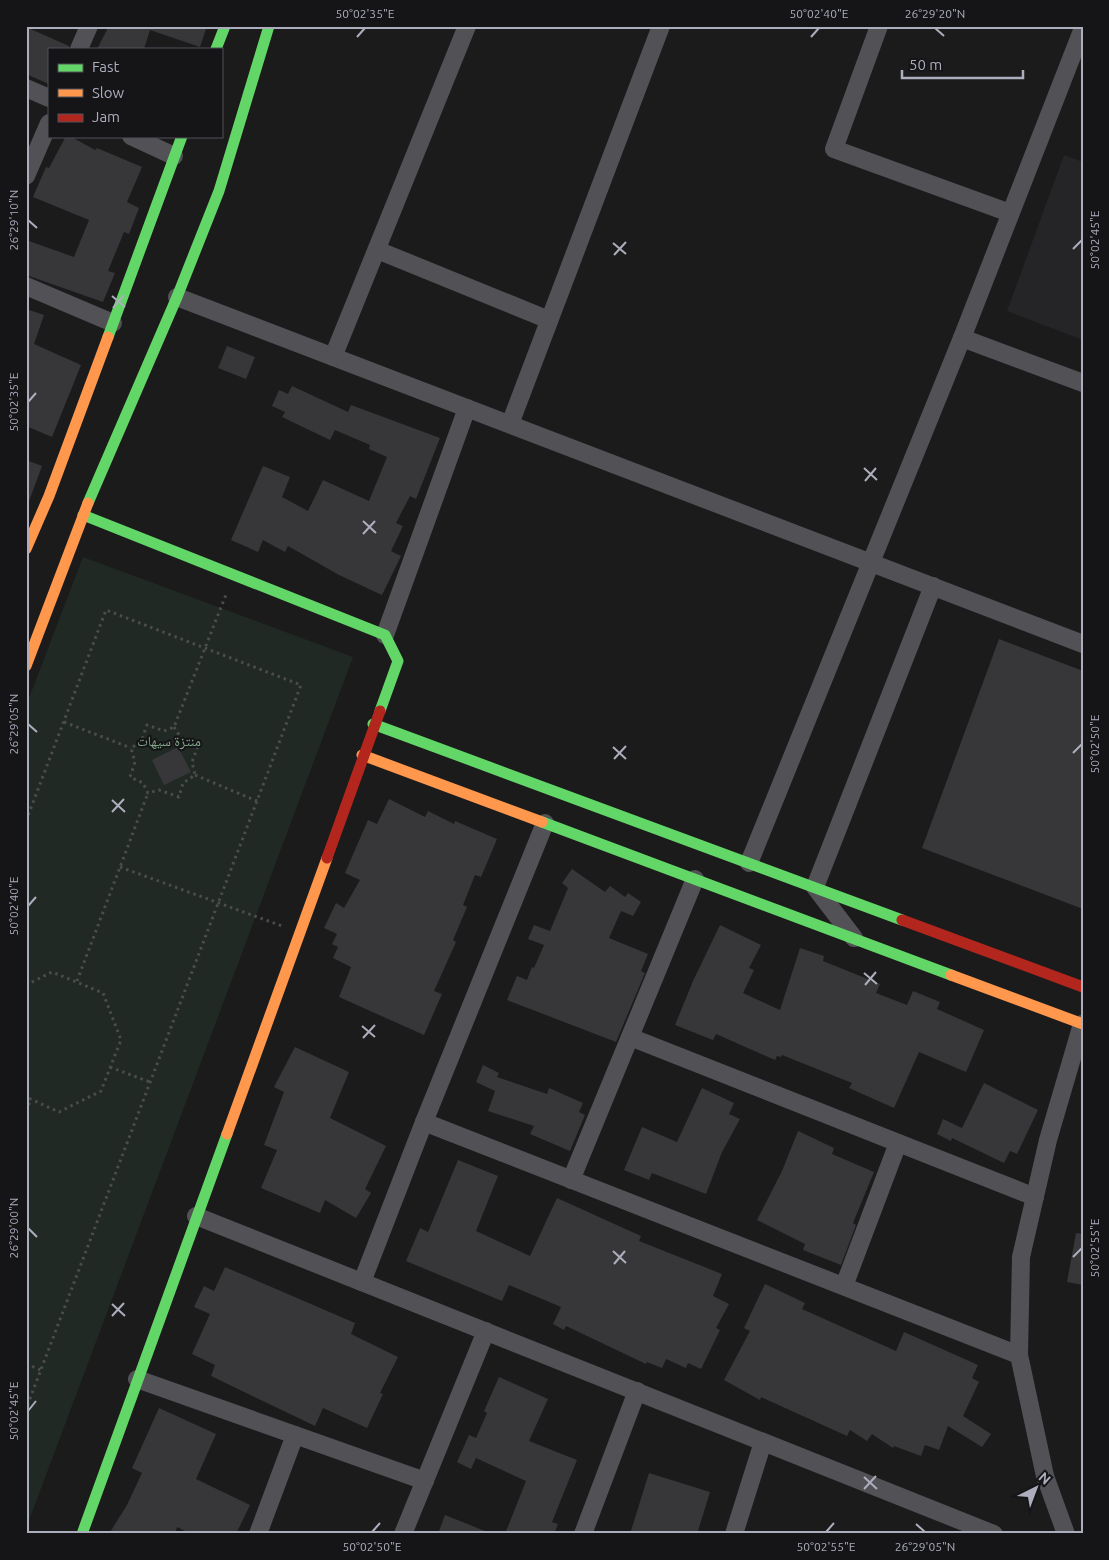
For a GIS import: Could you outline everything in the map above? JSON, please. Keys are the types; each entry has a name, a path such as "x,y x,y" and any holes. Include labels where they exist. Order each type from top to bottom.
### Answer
{"street":[{"path":"79,48 89,26"},
{"path":"216,48 225,26"},
{"path":"26,666 83,515 178,297 219,191 268,26"},
{"path":"334,357 468,26"},
{"path":"510,424 660,26"},
{"path":"878,26 834,149 1010,214"},
{"path":"749,863 869,562 962,338 1083,28"},
{"path":"26,88 48,98"},
{"path":"26,176 48,125"},
{"path":"135,138 174,156"},
{"path":"26,549 49,496 181,138"},
{"path":"377,250 549,320"},
{"path":"26,286 113,323"},
{"path":"178,297 1083,644"},
{"path":"962,338 1083,383"},
{"path":"385,635 467,408"},
{"path":"82,1534 362,754 398,661 385,635 83,515"},
{"path":"815,887 933,586"},
{"path":"373,724 1083,987"},
{"path":"362,754 1082,1024 1048,1140 1021,1257 1019,1355 1045,1476 1066,1534"},
{"path":"362,1282 424,1122 545,823"},
{"path":"571,1180 695,879"},
{"path":"815,887 854,939"},
{"path":"630,1037 1035,1197"},
{"path":"424,1122 1019,1355"},
{"path":"844,1286 898,1143"},
{"path":"196,1216 994,1534"},
{"path":"403,1534 486,1331"},
{"path":"138,1379 425,1481"},
{"path":"583,1534 637,1391"},
{"path":"258,1534 295,1435"},
{"path":"734,1534 763,1442"}],"path":[{"path":"131,748 141,742 147,725 164,731 174,727 234,575"},
{"path":"26,821 106,610 301,685 26,1409"},
{"path":"64,722 131,748 136,762 130,777 143,783 148,793 77,981"},
{"path":"174,727 181,738 198,746 192,762 195,775"},
{"path":"195,775 257,801"},
{"path":"148,793 159,790 179,797 183,783 195,775"},
{"path":"120,867 298,932"},
{"path":"26,985 52,972 103,993 121,1040 101,1091 59,1112 26,1097"},
{"path":"110,1067 150,1082"},
{"path":"26,1111 31,1099"},
{"path":"26,1364 41,1370"}],"shaded area":[{"path":"1064,155 1083,162 1083,340 1007,311"}],"green space":[{"name":"منتزة سيهات","path":"83,557 353,657 28,1523 26,706"}],"building":[{"path":"109,26 207,26 200,47 150,30 144,48 98,48"},
{"path":"26,27 69,46 69,48 48,48 48,84 26,74"},
{"path":"65,138 74,138 95,150 97,148 142,167 127,202 139,208 129,234 124,232 108,271 115,273 103,302 26,275 26,240 74,257 89,220 33,197 46,167 49,168"},
{"path":"26,309 44,315 34,344 81,365 52,437 26,426"},
{"path":"227,346 255,357 246,379 218,368"},
{"path":"292,386 348,412 351,405 440,438 416,499 410,496 396,523 403,526 391,551 401,556 382,595 339,575 288,546 285,552 263,540 258,552 231,540 263,466 290,477 282,497 308,511 323,480 369,501 387,457 369,449 370,445 335,430 330,440 282,417 285,412 272,406 279,390 288,394"},
{"path":"26,460 42,466 28,504 26,504"},
{"path":"999,639 1083,671 1083,909 922,848"},
{"path":"178,747 191,772 164,785 152,760"},
{"path":"389,799 425,817 428,811 454,824 455,821 497,839 481,877 475,875 463,905 467,907 453,940 456,942 434,991 442,994 424,1035 339,997 351,967 333,958 338,947 332,944 337,934 324,928 336,903 344,908 360,880 345,873 368,820 377,824"},
{"path":"572,869 605,892 610,886 625,897 628,893 641,902 633,916 621,911 609,938 648,954 641,971 645,973 616,1042 507,1000 517,976 527,980 532,967 534,968 544,945 528,939 534,925 550,931 568,888 562,883"},
{"path":"720,925 761,945 749,968 754,970 743,993 780,1010 800,948 824,956 823,961 880,984 876,993 907,1005 913,991 940,1002 937,1009 984,1030 966,1072 919,1052 894,1108 849,1088 852,1083 782,1055 781,1057 777,1056 775,1060 716,1034 713,1040 675,1025 693,981"},
{"path":"295,1047 349,1072 330,1118 386,1146 365,1189 371,1193 356,1218 325,1200 320,1213 261,1188 277,1150 264,1145 284,1092 274,1087"},
{"path":"483,1065 499,1073 497,1077 547,1094 549,1088 583,1103 579,1112 585,1115 570,1151 530,1134 534,1126 488,1111 495,1091 476,1082"},
{"path":"984,1083 1038,1110 1017,1154 1010,1151 1004,1163 952,1138 951,1141 937,1134 943,1119 962,1128"},
{"path":"702,1088 734,1103 729,1114 740,1119 722,1152 706,1194 652,1173 649,1180 624,1170 642,1127 677,1142"},
{"path":"798,1131 834,1148 832,1154 874,1172 853,1223 856,1225 841,1265 803,1250 805,1244 757,1220 782,1171"},
{"path":"458,1160 498,1176 476,1231 530,1256 557,1198 641,1236 639,1241 722,1274 713,1296 729,1304 716,1328 720,1330 701,1369 688,1363 686,1368 666,1359 662,1368 647,1362 646,1364 566,1326 564,1330 553,1324 561,1307 509,1285 502,1301 406,1261 420,1228 428,1232"},
{"path":"1076,1233 1083,1234 1083,1285 1067,1282"},
{"path":"225,1267 355,1323 351,1334 398,1357 380,1393 383,1394 367,1428 323,1408 315,1426 211,1376 215,1365 192,1354 210,1314 194,1307 204,1286 214,1291"},
{"path":"765,1284 805,1303 802,1309 896,1351 904,1332 978,1365 972,1378 979,1382 963,1416 991,1434 982,1447 948,1426 939,1450 925,1445 921,1456 894,1446 893,1448 872,1434 867,1441 850,1430 847,1436 761,1397 760,1400 724,1380 750,1331 744,1328"},
{"path":"499,1377 548,1399 529,1441 577,1460 552,1522 558,1524 554,1534 505,1534 526,1481 476,1458 471,1469 457,1462 469,1435 476,1438 487,1413 484,1411"},
{"path":"159,1408 216,1434 196,1479 250,1505 236,1534 191,1534 177,1527 175,1534 109,1534 127,1505 142,1473 132,1468"},
{"path":"649,1473 710,1492 697,1534 630,1534"},
{"path":"445,1515 490,1533 490,1534 438,1534"}],"traffic: fast":[{"path":"216,48 225,26"},
{"path":"88,503 177,297 219,191 269,26"},
{"path":"108,337 181,138"},
{"path":"83,515 385,635 398,661 380,711"},
{"path":"373,724 902,920"},
{"path":"542,822 951,975"},
{"path":"82,1534 227,1134"}],"traffic: slow":[{"path":"26,549 49,496 108,337"},
{"path":"26,666 88,503"},
{"path":"362,755 542,822"},
{"path":"227,1134 327,858"},
{"path":"951,975 1083,1024"}],"traffic: jam":[{"path":"327,858 380,711"},
{"path":"902,920 1083,987"}]}
